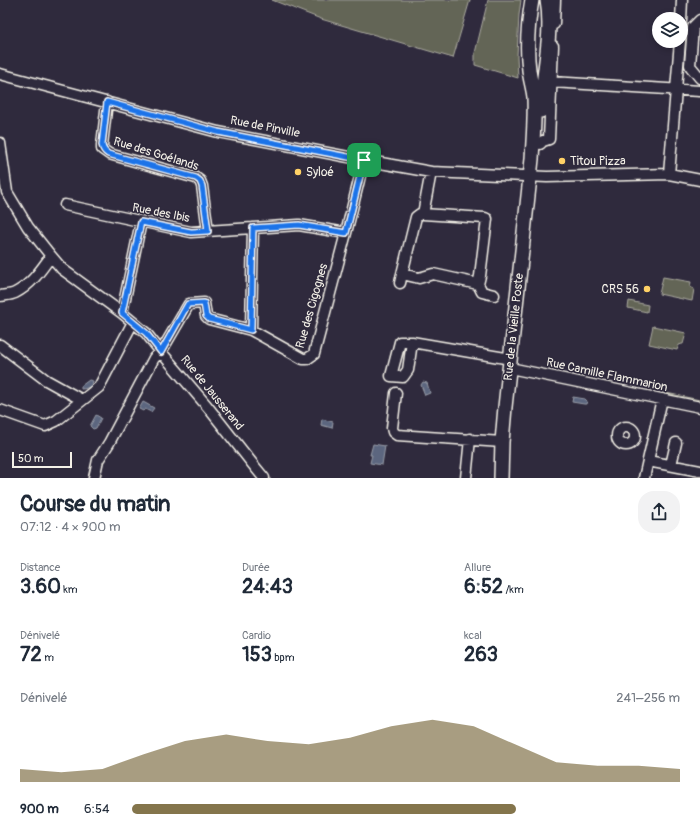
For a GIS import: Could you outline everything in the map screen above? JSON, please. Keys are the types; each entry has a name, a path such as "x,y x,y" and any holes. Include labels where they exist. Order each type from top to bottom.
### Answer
{"main road":[{"name":"Rue de la Vieille Poste","path":"501,478 502,442 534,125 534,97 529,71 528,55 529,17 532,0"},
{"name":"Rue de la Vieille Poste","path":"530,176 539,159 549,86 547,57 549,12 546,0"}],"street":[{"name":"Rue de la Vieille Poste","path":"549,86 555,0"},
{"path":"681,12 682,0"},
{"path":"700,20 693,27 690,65 700,78"},
{"path":"669,174 679,48"},
{"name":"Rue de Pinville","path":"0,74 218,132 430,172 560,177 669,174 700,180"},
{"path":"549,86 700,91"},
{"name":"Rue des Goélands","path":"107,102 102,149 108,154 196,178 200,181 208,231"},
{"name":"Rue de Jausserand","path":"0,142 8,192 28,227 50,256 62,270 122,313 146,333 207,406 264,478"},
{"name":"Rue des Cigognes","path":"161,352 188,304 204,303 206,316 209,319 251,330 303,359 307,359 314,354 364,160"},
{"path":"423,214 430,172"},
{"name":"Rue des Ibis","path":"65,205 191,232 299,225 346,233"},
{"path":"478,284 433,274 419,278 401,279 416,217 423,214 485,218 478,284 482,292 494,295"},
{"path":"122,313 141,222"},
{"path":"251,330 253,228"},
{"path":"0,296 15,293 28,284 38,274 50,256"},
{"path":"0,410 45,426 56,422 99,387 133,322"},
{"name":"Rue Camille Flammarion","path":"412,342 700,407"},
{"path":"0,345 46,380 82,400"},
{"path":"94,478 98,460 113,445 154,358 161,352"},
{"path":"396,393 392,428 393,432 397,434 502,442"},
{"path":"644,478 662,399"},
{"path":"634,438 652,442"},
{"path":"466,478 470,439"},
{"path":"671,465 676,443"},
{"path":"648,461 671,465 695,473"}],"green space":[{"path":"272,0 470,0 453,58 321,19"},
{"path":"488,0 521,0 517,56 518,78 475,65 475,53"},
{"path":"663,277 691,282 690,287 694,289 692,301 659,294"},
{"path":"629,301 648,305 647,312 628,308"},
{"path":"653,326 686,333 683,344 679,345 677,350 649,344"},
{"path":"666,393 700,400 700,403 667,396"}],"water":[{"path":"89,380 93,381 91,385 87,388 81,389 81,386"},
{"path":"423,382 427,383 430,393 425,395 421,385"},
{"path":"573,397 585,399 587,401 586,404 572,402"},
{"path":"143,402 154,408 151,412 145,409 143,411 139,409"},
{"path":"96,415 101,418 96,428 93,429 90,426"},
{"path":"322,419 333,422 332,428 321,425"},
{"path":"373,444 385,446 382,465 370,463 372,455 370,455"}],"place":[{"name":"Titou Pizza","path":"562,161"},
{"name":"Syloé","path":"298,172"},
{"name":"CRS 56","path":"647,289"}],"route":[{"path":"107,102 218,132 364,160 346,233 299,225 253,228 251,330 209,319 206,316 204,303 188,304 161,352 146,333 122,313 141,222 191,232 208,231 200,181 196,178 108,154 102,149 107,102"}]}
